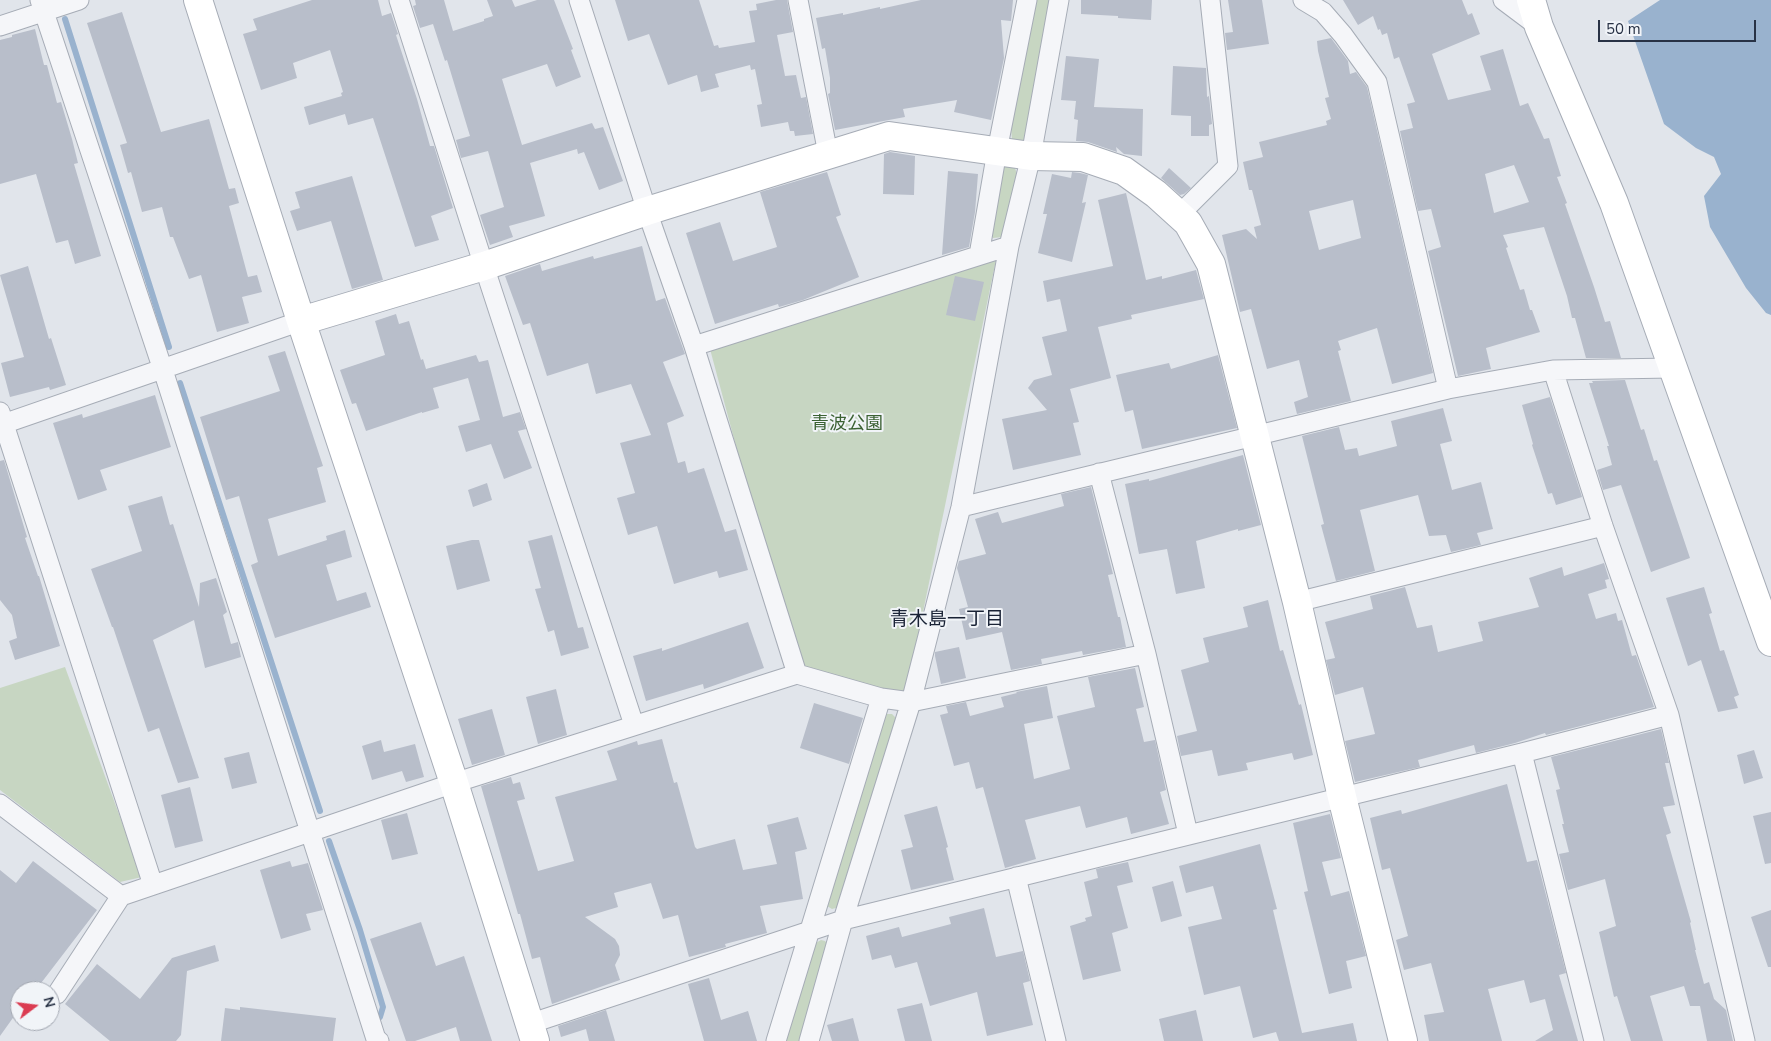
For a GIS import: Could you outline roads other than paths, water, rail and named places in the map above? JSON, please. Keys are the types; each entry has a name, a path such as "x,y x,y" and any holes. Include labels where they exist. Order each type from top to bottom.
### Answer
{"street":[{"path":"0,26 42,6 79,0"},
{"path":"198,0 301,321 454,783 532,1032 843,920 1522,753 1668,715"},
{"path":"399,0 634,725"},
{"path":"579,0 647,210 694,346 797,674"},
{"path":"798,0 828,154"},
{"path":"979,255 997,151 1027,0"},
{"path":"809,1041 843,920 911,702 961,506 1009,246 1031,156 1059,0"},
{"path":"1179,215 1228,166 1210,0"},
{"path":"1303,0 1328,6 1343,35 1377,82 1448,389"},
{"path":"1503,0 1539,26"},
{"path":"1530,0 1539,26 1614,203 1771,642"},
{"path":"42,6 162,370 376,1040 379,1041"},
{"path":"153,885 1,421 162,370 301,321 484,266 647,210 889,136 1031,156 1083,157 1124,171 1156,194 1188,223 1212,264 1297,602 1342,797 1403,1041"},
{"path":"694,346 1009,246"},
{"path":"961,506 1448,389 1553,370 1672,368"},
{"path":"1553,370 1603,526 1668,715 1745,1041"},
{"path":"1099,473 1146,654 1188,834"},
{"path":"1297,602 1603,526"},
{"path":"60,989 121,896 454,783 797,674 881,698 911,702 1146,654"},
{"path":"776,1041 881,698"},
{"path":"1522,753 1594,1041"},
{"path":"0,804 121,896"},
{"path":"1016,877 1056,1041"}],"water":[{"path":"1660,0 1771,0 1771,315 1766,313 1746,288 1710,227 1704,196 1721,174 1714,157 1696,148 1664,124 1628,21"}],"waterway":[{"path":"65,19 169,347"},
{"path":"180,383 320,811"},
{"path":"329,841 360,930 383,1007 380,1017"}],"district":[{"name":"青木島一丁目","path":"947,620"}],"park label":[{"name":"青波公園","path":"847,425"}]}
